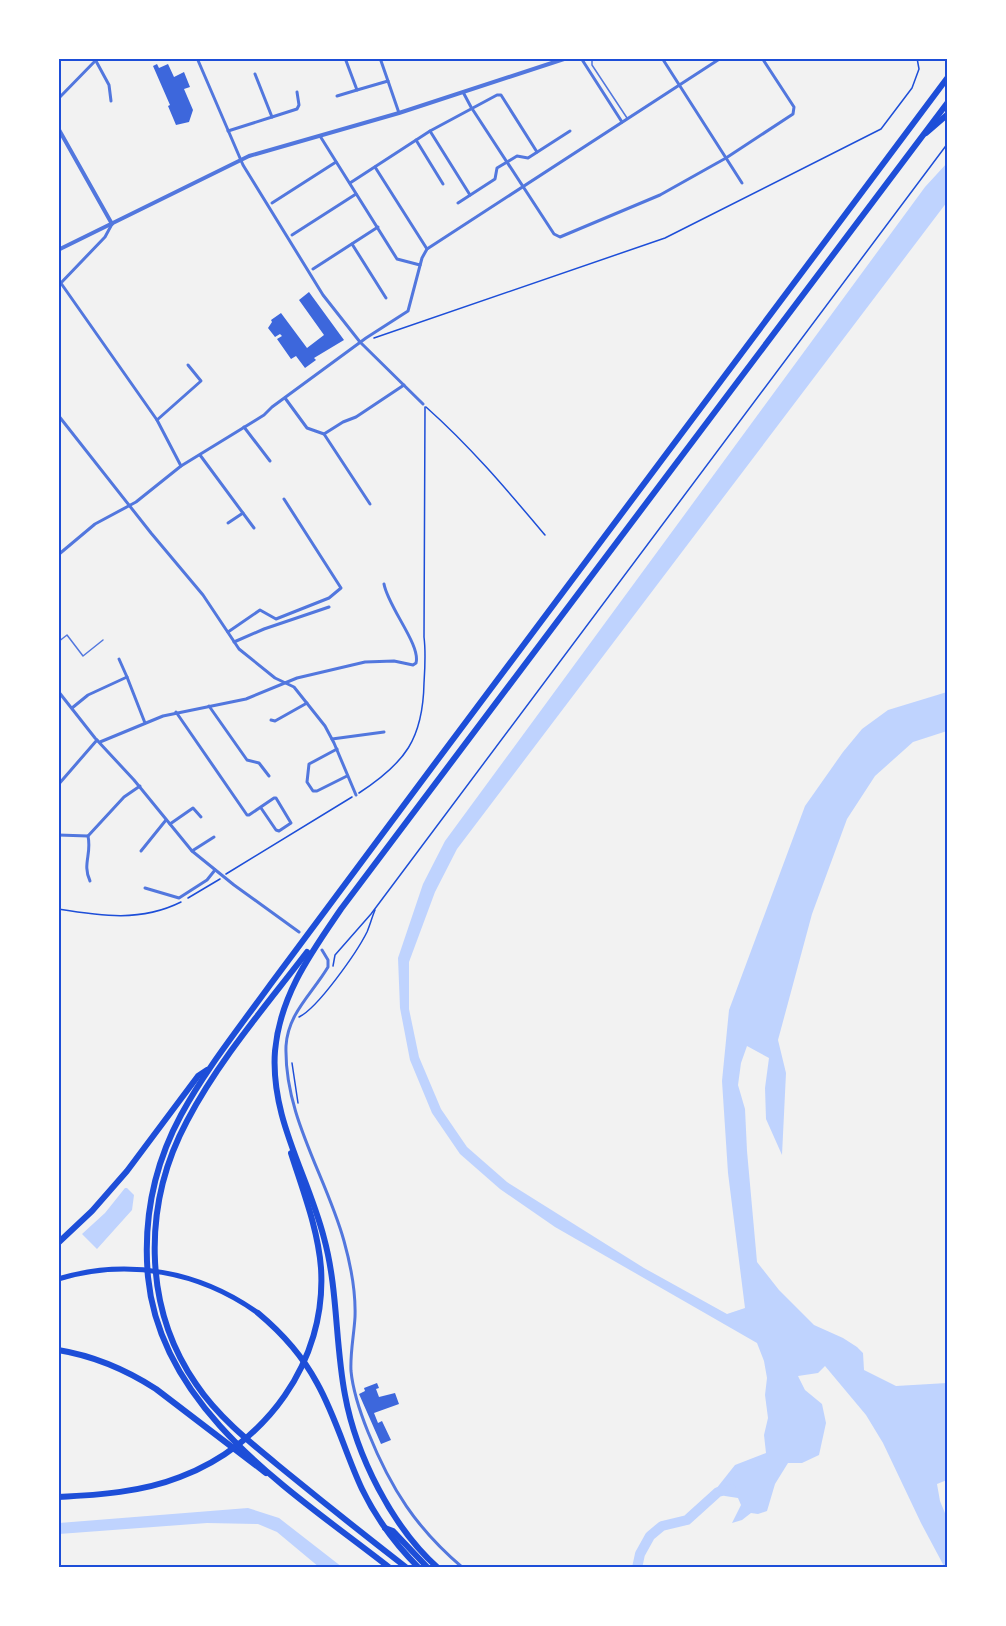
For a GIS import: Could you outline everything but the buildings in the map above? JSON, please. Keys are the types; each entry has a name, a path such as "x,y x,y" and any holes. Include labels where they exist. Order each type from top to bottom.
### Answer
{"highway":[{"path":"943,83 947,69"},
{"path":"274,1478 208,1413 183,1379 162,1335 148,1280 147,1230 157,1175 179,1118 210,1068 326,908 948,77"},
{"path":"407,1568 229,1424 195,1384 173,1343 159,1296 157,1280 154,1237 159,1197 173,1152 205,1090 236,1045 341,909 948,102"},
{"path":"921,137 948,114"},
{"path":"341,909 301,968 282,1012 275,1051 277,1092 286,1132 329,1255 345,1395 356,1437 380,1489 400,1524 438,1568"},
{"path":"58,1243 111,1190 198,1076 210,1068"},
{"path":"58,1497 117,1492 157,1484 197,1470 228,1454 251,1435 277,1407 300,1371 316,1326 321,1286 315,1216"},
{"path":"58,1279 113,1268 170,1273 209,1284 258,1313 297,1351 313,1376 328,1405 363,1490 385,1527 419,1568"},
{"path":"58,1350 104,1361 141,1379 390,1568"},
{"path":"385,1527 393,1531 428,1568"}],"street":[{"path":"196,58 241,160 323,295 360,342 423,404"},
{"path":"345,58 357,90"},
{"path":"380,58 399,113"},
{"path":"58,250 241,160 399,113 567,58"},
{"path":"581,58 622,122"},
{"path":"662,58 742,183"},
{"path":"58,555 95,524 143,498 181,466 264,415 360,342 408,311 423,254 427,249 721,58"},
{"path":"464,92 506,162 554,234 560,237 660,195 726,158 793,114 794,107 762,58"},
{"path":"58,99 97,60 109,85 111,101"},
{"path":"255,74 272,117"},
{"path":"337,96 388,81"},
{"path":"228,131 297,109 299,105 297,92"},
{"path":"350,183 430,130 497,95 501,95 537,152"},
{"path":"58,128 112,225"},
{"path":"430,130 470,195"},
{"path":"458,203 495,179 497,168 506,162 517,156 528,158 570,131"},
{"path":"320,136 398,259 420,265"},
{"path":"416,140 443,184"},
{"path":"272,203 336,162"},
{"path":"375,167 427,249"},
{"path":"292,235 356,194"},
{"path":"60,284 105,237 112,225"},
{"path":"312,269 378,227"},
{"path":"352,244 386,298"},
{"path":"58,279 157,420 181,466"},
{"path":"157,420 201,381 188,365"},
{"path":"324,434 356,417 404,386"},
{"path":"285,398 307,428 324,434 370,504"},
{"path":"58,415 203,595 234,642 275,678 294,687 307,703 332,739 356,795"},
{"path":"244,427 270,461"},
{"path":"200,454 254,528"},
{"path":"228,632 260,610 276,619 329,598 341,588 284,499"},
{"path":"228,524 243,513"},
{"path":"58,785 98,741 176,712 246,699 297,678 365,662 394,661 414,664 417,661 416,650 386,597 384,585"},
{"path":"234,642 264,629 329,607"},
{"path":"119,659 144,723"},
{"path":"72,708 88,695 127,677"},
{"path":"58,691 98,741 140,786 192,851 299,932"},
{"path":"271,720 275,721 307,703"},
{"path":"209,706 246,760 259,763 268,776"},
{"path":"176,712 247,815 276,798 291,823 279,831 276,830 261,807"},
{"path":"332,739 384,732"},
{"path":"337,749 309,765 307,782 313,790 317,791 347,776"},
{"path":"58,835 88,836 124,797 140,786"},
{"path":"170,825 193,808 201,817"},
{"path":"141,851 166,820"},
{"path":"88,836 90,848 85,868 90,881"},
{"path":"192,851 214,837"},
{"path":"145,888 178,898 207,880 215,870"},
{"path":"322,950 328,960 328,967 295,1013 286,1048 291,1090 300,1124 339,1225 351,1266 355,1316 351,1358 356,1401 383,1470 395,1491 436,1543 463,1568"}],"lane":[{"path":"592,58 592,64 628,118"},
{"path":"58,642 67,635 83,656 104,640"}],"path":[{"path":"360,342 442,316 665,238 881,129 912,88 919,69 916,58"},
{"path":"335,955 376,906 948,143"},
{"path":"423,404 488,467 545,535"},
{"path":"414,664 425,669"},
{"path":"297,1018 306,1014 315,1005 353,955 367,932 376,906"}],"water":[{"path":"947,163 947,202 457,849 435,892 409,962 409,1009 419,1057 441,1109 467,1147 507,1182 644,1268 727,1314 745,1308 728,1173 722,1081 729,1010 805,806 862,729 888,710 947,692 947,731 913,742 875,776 847,819 812,914 778,1040 786,1073 782,1155 766,1119 765,1088 769,1058 747,1046 741,1063 738,1085 745,1109 757,1262 779,1290 814,1325 843,1338 863,1353 864,1370 896,1386 947,1383 947,1480 937,1484 940,1501 947,1518 948,1567 945,1568 883,1443 866,1415 825,1366 818,1373 798,1376 805,1390 822,1404 826,1423 819,1455 802,1463 788,1463 775,1484 767,1511 758,1514 751,1513 742,1520 732,1523 741,1505 738,1498 725,1496 718,1492 712,1494 735,1465 766,1453 764,1435 768,1418 765,1395 767,1378 757,1343 555,1227 500,1189 460,1154 432,1113 410,1060 400,1008 398,958 423,884 445,841 925,187"},
{"path":"125,1188 134,1195 132,1210 97,1249 82,1234 105,1213"},
{"path":"248,1508 279,1518 342,1567 319,1567 277,1532 258,1524 207,1523 59,1534 59,1523"}],"waterway":[{"path":"637,1568 640,1554 650,1536 662,1526 687,1520 718,1492 731,1489"}]}
